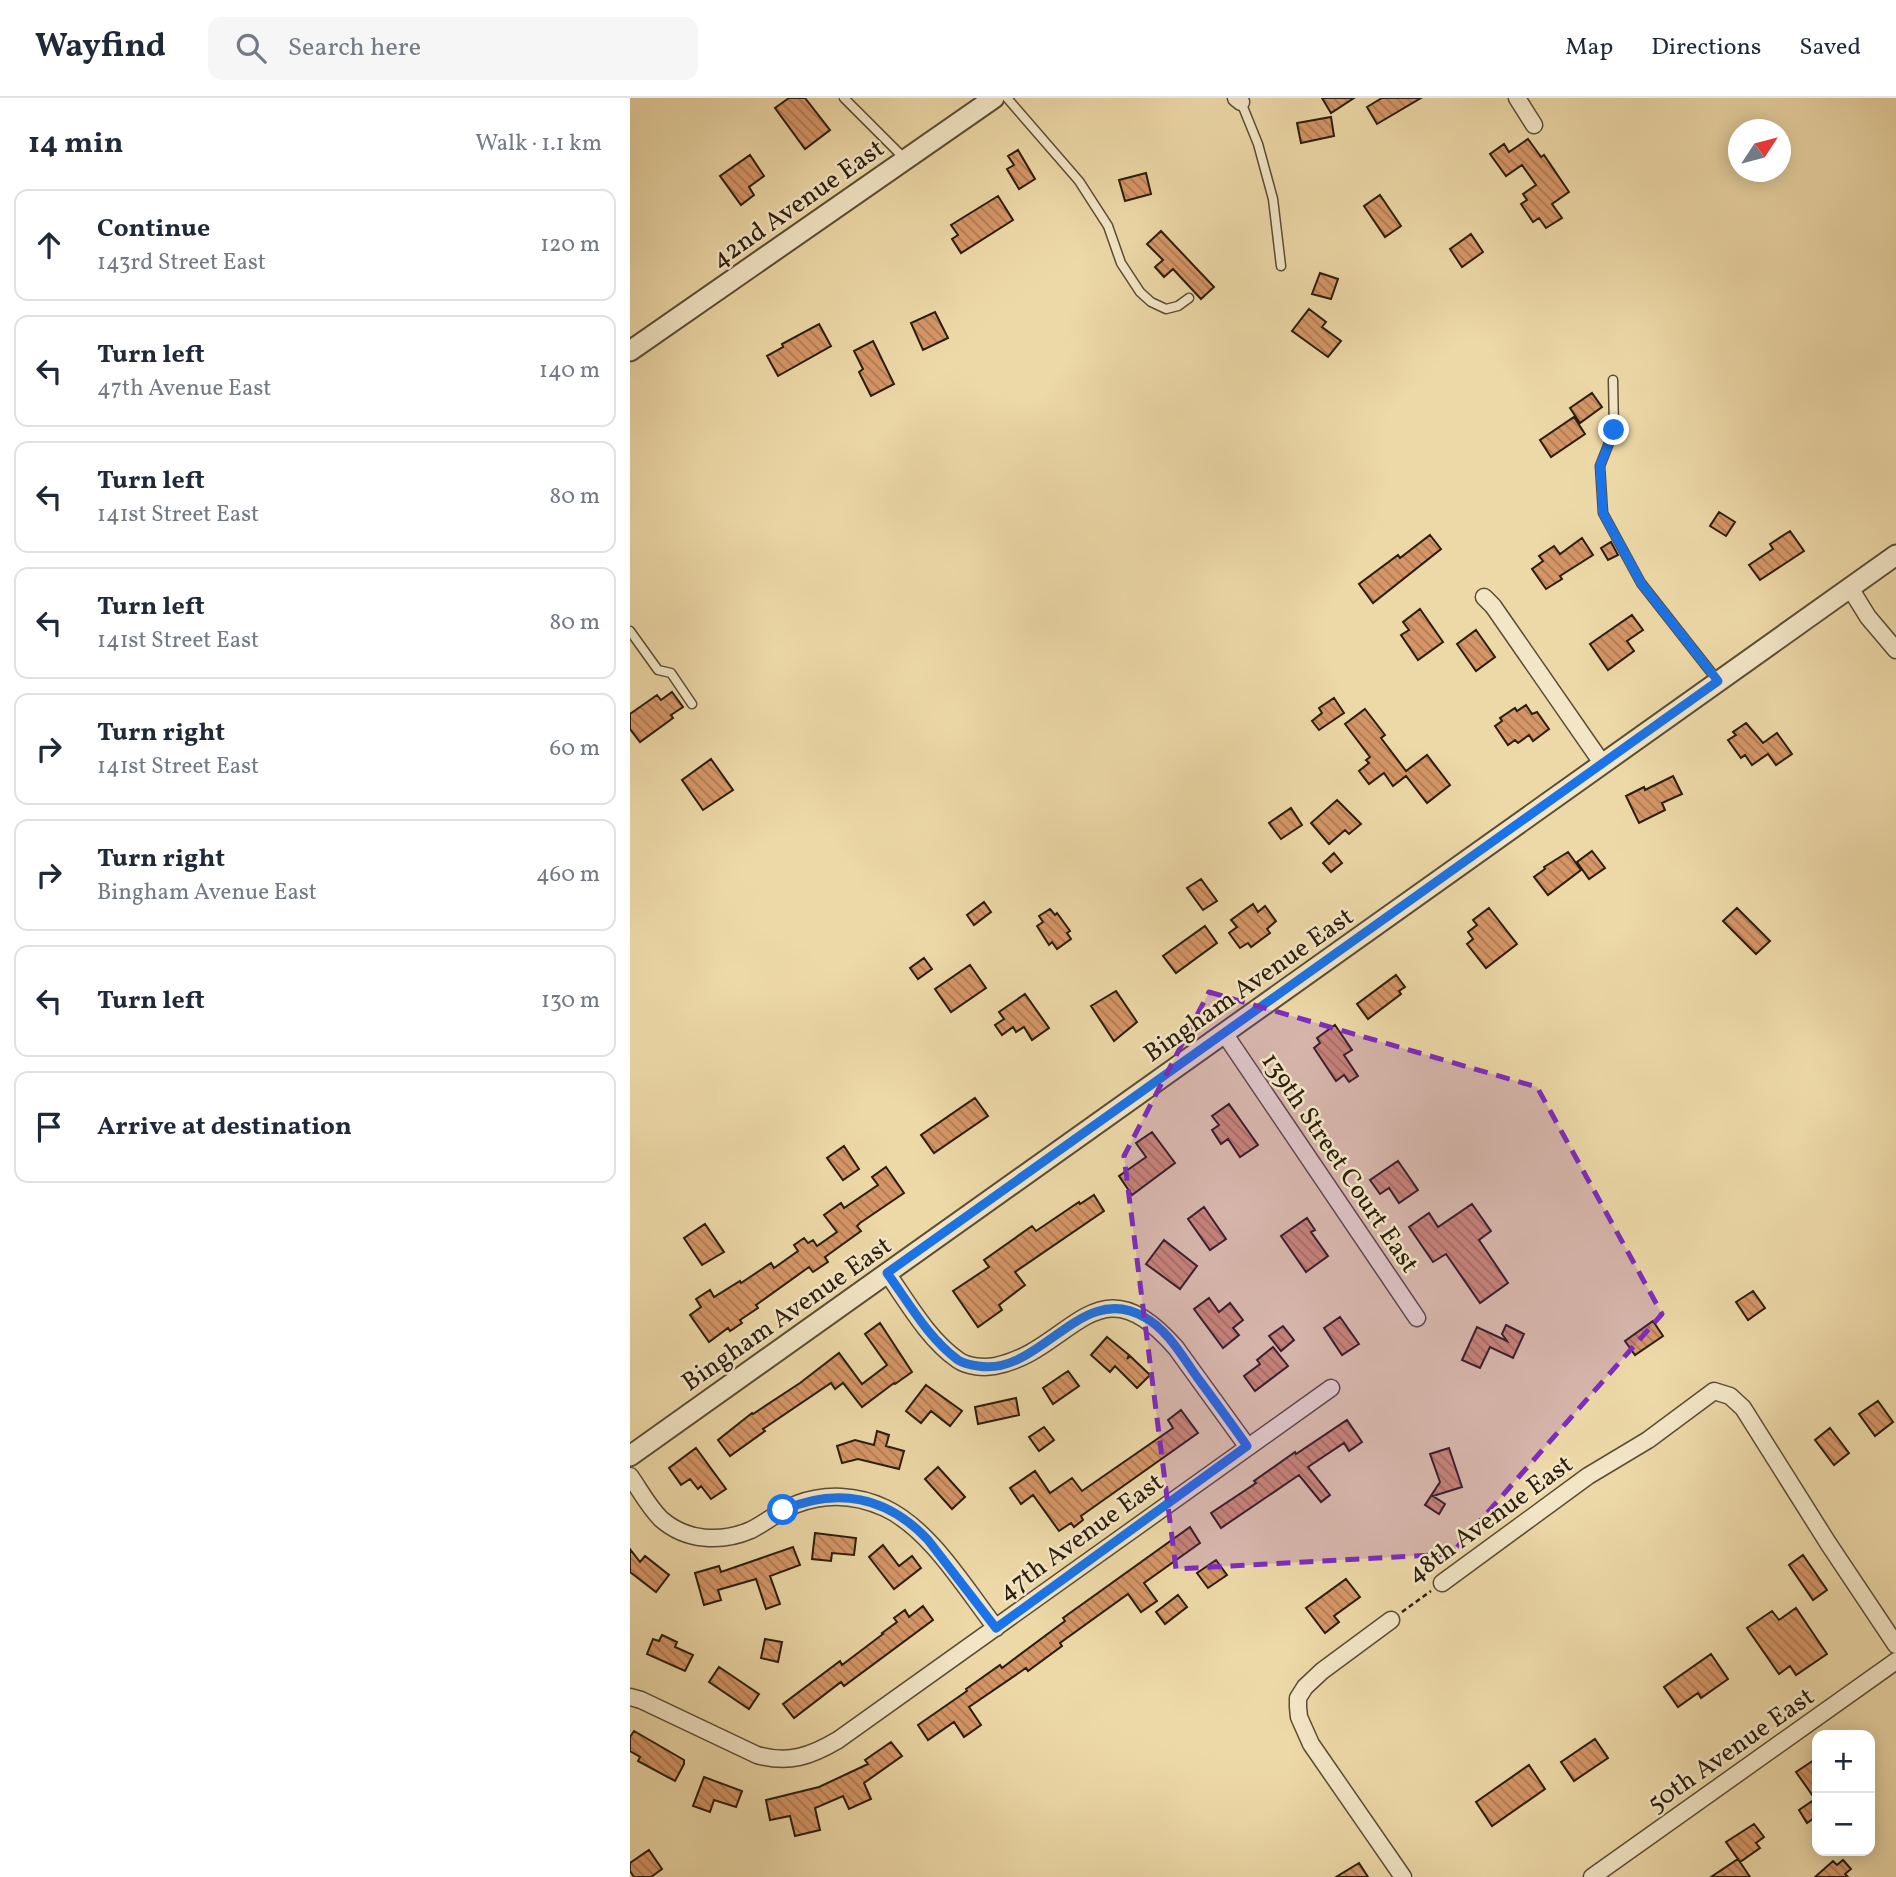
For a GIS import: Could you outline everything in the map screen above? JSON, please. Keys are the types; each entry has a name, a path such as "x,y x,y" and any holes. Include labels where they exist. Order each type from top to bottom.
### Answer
{"street":[{"name":"42nd Avenue East","path":"630,351 994,98"},
{"path":"1517,98 1534,125"},
{"name":"Bingham Avenue East","path":"630,1456 1896,555"},
{"path":"1850,588 1868,617 1896,650"},
{"path":"1484,597 1493,606 1602,764"},
{"name":"139th Street Court East","path":"1224,1033 1417,1318"},
{"path":"887,1273 933,1337 959,1361 982,1367 1024,1357 1092,1313 1122,1310 1143,1315 1176,1348 1247,1446"},
{"name":"47th Avenue East","path":"630,1697 642,1700 757,1755 790,1760 810,1756 838,1740 1331,1388"},
{"name":"48th Avenue East","path":"1442,1583 1588,1476 1648,1440 1714,1391 1730,1396 1742,1408 1896,1645"},
{"path":"630,1476 662,1520 700,1538 728,1538 751,1530 783,1510 825,1497 844,1496 883,1507 918,1529 996,1628"},
{"path":"1391,1620 1322,1671 1298,1698 1300,1717 1311,1744 1403,1877"},
{"name":"50th Avenue East","path":"1592,1877 1896,1661"}],"lane":[{"path":"844,98 906,160"},
{"path":"1007,98 1079,181 1108,226 1121,263 1140,292 1151,302 1166,309 1178,306 1189,298"},
{"path":"1239,100 1258,144 1273,199 1281,266"},
{"path":"1613,380 1614,430 1600,466 1603,513 1641,583 1718,681"},
{"path":"630,631 658,670 671,673 692,704"}],"path":[{"name":"48th Avenue East","path":"1391,1620 1442,1583"}],"highlighted area":[{"path":"1209,992 1537,1087 1662,1314 1451,1554 1176,1569 1124,1156"}],"building":[{"path":"789,98 805,98 830,130 805,149 775,108"},
{"path":"1322,98 1354,98 1331,113"},
{"path":"1382,98 1421,98 1377,124 1367,107"},
{"path":"1331,117 1334,136 1301,143 1297,123"},
{"path":"1528,139 1541,157 1544,155 1569,192 1552,204 1562,218 1546,228 1539,218 1533,222 1521,204 1527,200 1523,194 1536,185 1522,165 1506,176 1490,154 1504,144 1509,152"},
{"path":"1018,150 1035,179 1019,189 1007,169 1014,165 1008,156"},
{"path":"750,155 764,176 749,187 754,195 741,205 720,176"},
{"path":"1146,173 1151,194 1125,201 1119,180"},
{"path":"1380,195 1401,226 1385,237 1364,206"},
{"path":"998,196 1013,220 961,253 952,239 958,235 951,225"},
{"path":"1161,231 1214,287 1201,299 1173,269 1164,277 1155,267 1163,260 1147,244"},
{"path":"1471,234 1483,252 1462,267 1450,249"},
{"path":"1320,273 1338,279 1331,299 1312,294"},
{"path":"1309,309 1326,322 1322,327 1341,341 1328,357 1292,331"},
{"path":"935,312 948,338 923,350 911,323"},
{"path":"819,324 831,346 778,376 767,356 783,347 782,344"},
{"path":"873,341 894,384 871,396 859,372 863,369 854,351"},
{"path":"1592,393 1602,407 1580,423 1570,408"},
{"path":"1574,417 1585,434 1551,457 1540,440"},
{"path":"1719,512 1735,522 1726,536 1710,526"},
{"path":"1790,531 1804,551 1760,580 1749,565 1773,549 1770,544"},
{"path":"1430,535 1441,549 1373,603 1359,584"},
{"path":"1582,538 1593,555 1560,576 1562,579 1546,589 1532,569 1543,561 1539,556 1554,546 1560,554"},
{"path":"1611,542 1618,555 1608,560 1601,548"},
{"path":"1420,609 1443,642 1418,660 1401,635 1409,630 1403,622"},
{"path":"1632,615 1643,630 1627,641 1634,651 1608,670 1590,644"},
{"path":"1476,630 1495,657 1476,671 1457,644"},
{"path":"672,692 683,707 671,715 673,718 640,742 630,729 630,714 657,695 661,700"},
{"path":"1334,698 1344,713 1319,730 1312,721 1322,713 1319,708"},
{"path":"1526,705 1532,714 1537,712 1549,729 1533,741 1529,735 1518,743 1515,740 1508,745 1495,726 1502,721 1500,718 1515,708 1517,711"},
{"path":"1365,709 1385,735 1381,738 1406,771 1427,755 1450,785 1427,803 1406,776 1393,786 1384,773 1369,784 1359,771 1369,763 1366,760 1370,757 1345,724"},
{"path":"1746,723 1763,743 1777,733 1792,754 1776,765 1768,754 1752,765 1745,755 1741,758 1728,740 1736,735 1733,732"},
{"path":"711,759 733,790 703,810 682,780"},
{"path":"1673,776 1682,794 1662,803 1665,810 1639,823 1626,796"},
{"path":"1337,800 1361,824 1349,834 1345,830 1329,844 1311,823"},
{"path":"1291,808 1302,825 1281,839 1269,823"},
{"path":"1592,851 1605,868 1589,879 1577,862"},
{"path":"1568,852 1581,870 1548,895 1534,877 1545,869 1544,867"},
{"path":"1334,853 1342,863 1331,872 1323,863"},
{"path":"1201,879 1217,901 1203,910 1187,888"},
{"path":"984,902 991,912 974,925 967,915"},
{"path":"1253,904 1258,912 1265,906 1276,921 1267,929 1270,933 1251,947 1248,943 1240,948 1229,933 1237,927 1231,920"},
{"path":"1489,908 1517,944 1486,968 1467,944 1473,939 1468,932 1477,925 1473,920"},
{"path":"1737,908 1770,941 1756,954 1723,921"},
{"path":"1050,909 1055,915 1057,913 1070,931 1067,933 1071,939 1057,949 1052,942 1049,945 1037,926 1043,922 1039,916"},
{"path":"1205,926 1217,943 1176,973 1163,956"},
{"path":"924,958 932,969 918,979 910,968"},
{"path":"970,965 986,988 951,1012 935,989"},
{"path":"1396,975 1405,987 1399,991 1401,994 1368,1019 1357,1004"},
{"path":"1116,991 1137,1022 1114,1041 1091,1006"},
{"path":"1025,994 1049,1028 1032,1040 1024,1027 1016,1032 1013,1027 1002,1035 995,1025 1004,1019 999,1012"},
{"path":"1335,1025 1352,1050 1344,1055 1358,1076 1349,1082 1344,1075 1336,1081 1314,1048 1320,1043 1317,1038"},
{"path":"975,1098 988,1116 934,1153 921,1135"},
{"path":"1229,1104 1258,1145 1240,1157 1228,1139 1221,1144 1212,1130 1219,1125 1212,1116"},
{"path":"1152,1132 1175,1163 1132,1195 1119,1176 1146,1157 1136,1143"},
{"path":"844,1146 859,1169 843,1180 827,1158"},
{"path":"1398,1161 1418,1190 1399,1203 1389,1188 1380,1194 1370,1180"},
{"path":"886,1167 904,1193 860,1223 857,1226 861,1231 825,1257 828,1262 813,1272 809,1267 756,1305 758,1308 740,1320 742,1323 730,1331 728,1328 709,1342 690,1315 701,1307 696,1299 710,1290 714,1297 771,1263 774,1268 798,1251 794,1245 804,1238 808,1243 813,1240 817,1246 837,1232 824,1215 841,1203 844,1208 878,1185 872,1177"},
{"path":"1094,1195 1104,1211 1015,1272 1025,1285 999,1305 1002,1310 978,1327 953,1291 989,1267 984,1260 1032,1226 1036,1231"},
{"path":"1472,1204 1491,1231 1479,1240 1508,1283 1480,1303 1446,1254 1433,1262 1409,1227 1429,1213 1438,1227"},
{"path":"1204,1207 1226,1239 1210,1250 1188,1219"},
{"path":"1307,1218 1315,1230 1311,1232 1328,1256 1306,1272 1281,1236"},
{"path":"705,1224 724,1252 702,1265 684,1238"},
{"path":"1164,1240 1197,1266 1180,1289 1146,1264"},
{"path":"1753,1291 1765,1308 1748,1320 1736,1302"},
{"path":"1209,1298 1219,1312 1230,1303 1243,1320 1233,1328 1239,1335 1223,1348 1194,1309"},
{"path":"1340,1317 1359,1344 1342,1355 1324,1328"},
{"path":"1653,1321 1663,1336 1635,1355 1625,1341"},
{"path":"880,1323 912,1372 862,1407 843,1383 835,1389 831,1383 763,1429 765,1431 730,1456 718,1440 839,1353 862,1384 887,1365 865,1334"},
{"path":"1506,1325 1524,1334 1513,1358 1490,1347 1480,1368 1462,1360 1477,1327 1507,1341 1502,1334"},
{"path":"1283,1326 1294,1340 1281,1351 1269,1336"},
{"path":"1107,1337 1129,1355 1127,1359 1130,1356 1150,1375 1137,1388 1115,1366 1110,1372 1091,1355"},
{"path":"1273,1347 1288,1366 1255,1391 1244,1376 1260,1364 1257,1360"},
{"path":"1068,1371 1079,1386 1053,1404 1043,1388"},
{"path":"926,1385 962,1411 950,1426 931,1411 921,1423 906,1411"},
{"path":"1016,1398 1019,1415 978,1424 975,1407"},
{"path":"1878,1401 1893,1422 1875,1436 1859,1414"},
{"path":"1181,1410 1198,1433 1081,1516 1083,1520 1074,1527 1071,1523 1059,1531 1033,1495 1021,1504 1010,1488 1035,1471 1050,1493 1072,1478 1082,1491 1173,1428 1168,1420"},
{"path":"1347,1420 1362,1442 1349,1451 1344,1443 1308,1467 1330,1495 1321,1502 1299,1475 1221,1528 1211,1513 1256,1483 1254,1481 1295,1452 1296,1454"},
{"path":"1044,1427 1054,1440 1039,1451 1029,1437"},
{"path":"1830,1428 1849,1453 1834,1465 1815,1440"},
{"path":"877,1431 889,1435 886,1446 904,1451 899,1469 858,1459 842,1463 837,1446 855,1440 874,1445"},
{"path":"696,1448 726,1489 711,1499 701,1486 698,1489 690,1479 681,1485 669,1468"},
{"path":"1449,1448 1462,1487 1433,1496 1445,1504 1439,1514 1425,1505 1440,1482 1430,1454"},
{"path":"938,1467 965,1497 952,1509 925,1479"},
{"path":"1190,1527 1200,1543 1144,1583 1157,1601 1141,1612 1128,1594 1060,1643 1062,1646 1028,1671 1026,1668 969,1707 981,1725 964,1737 954,1722 928,1740 918,1725 1000,1665 1002,1668 1065,1621 1063,1618"},
{"path":"815,1533 856,1538 854,1555 832,1553 831,1561 812,1559"},
{"path":"883,1545 899,1566 912,1556 921,1568 894,1589 869,1557"},
{"path":"793,1547 800,1565 770,1576 780,1604 766,1609 756,1579 718,1590 721,1600 704,1605 695,1573 719,1566 721,1572"},
{"path":"630,1549 640,1562 645,1556 669,1575 656,1592 630,1572"},
{"path":"1803,1555 1827,1590 1813,1600 1789,1565"},
{"path":"1216,1560 1227,1575 1208,1588 1197,1573"},
{"path":"1346,1579 1360,1597 1334,1616 1339,1622 1325,1633 1306,1608"},
{"path":"1178,1595 1187,1607 1165,1624 1156,1612"},
{"path":"923,1606 933,1620 844,1686 841,1682 794,1718 783,1704 840,1661 842,1665 883,1634 897,1622 894,1618 905,1610 909,1617"},
{"path":"1796,1608 1827,1654 1796,1675 1790,1666 1779,1674 1747,1628 1772,1611 1779,1620"},
{"path":"662,1635 677,1642 675,1647 693,1655 685,1671 647,1654 653,1639 659,1641"},
{"path":"765,1639 782,1642 778,1662 761,1658"},
{"path":"1711,1654 1728,1679 1701,1698 1698,1693 1678,1707 1664,1687"},
{"path":"719,1667 759,1694 749,1709 709,1682"},
{"path":"634,1731 684,1760 675,1781 638,1761 640,1757 630,1751 630,1737"},
{"path":"1595,1739 1608,1758 1574,1781 1561,1762"},
{"path":"891,1742 902,1756 864,1783 871,1799 849,1809 843,1796 815,1808 820,1830 795,1836 790,1816 770,1820 766,1800 819,1787 868,1764 865,1760"},
{"path":"1812,1761 1812,1795 1796,1772"},
{"path":"1529,1765 1545,1789 1492,1826 1476,1802"},
{"path":"704,1777 742,1791 736,1807 714,1800 710,1812 693,1806"},
{"path":"1812,1801 1812,1820 1807,1823 1799,1810"},
{"path":"1754,1824 1764,1837 1756,1843 1760,1848 1740,1862 1726,1842"},
{"path":"649,1850 662,1869 651,1877 634,1877 630,1871 630,1863"},
{"path":"1738,1859 1750,1877 1711,1877"},
{"path":"1843,1860 1851,1869 1845,1874 1848,1877 1815,1877 1833,1861 1837,1865"},
{"path":"1359,1863 1368,1877 1336,1877"}],"route":[{"path":"783,1510 814,1499 844,1496 883,1507 894,1513 918,1529 928,1540 996,1628 1247,1446 1176,1348 1143,1315 1122,1310 1092,1313 1024,1357 1008,1363 982,1367 959,1361 933,1337 887,1273 1718,681 1641,583 1603,513 1600,466 1614,430"}]}
